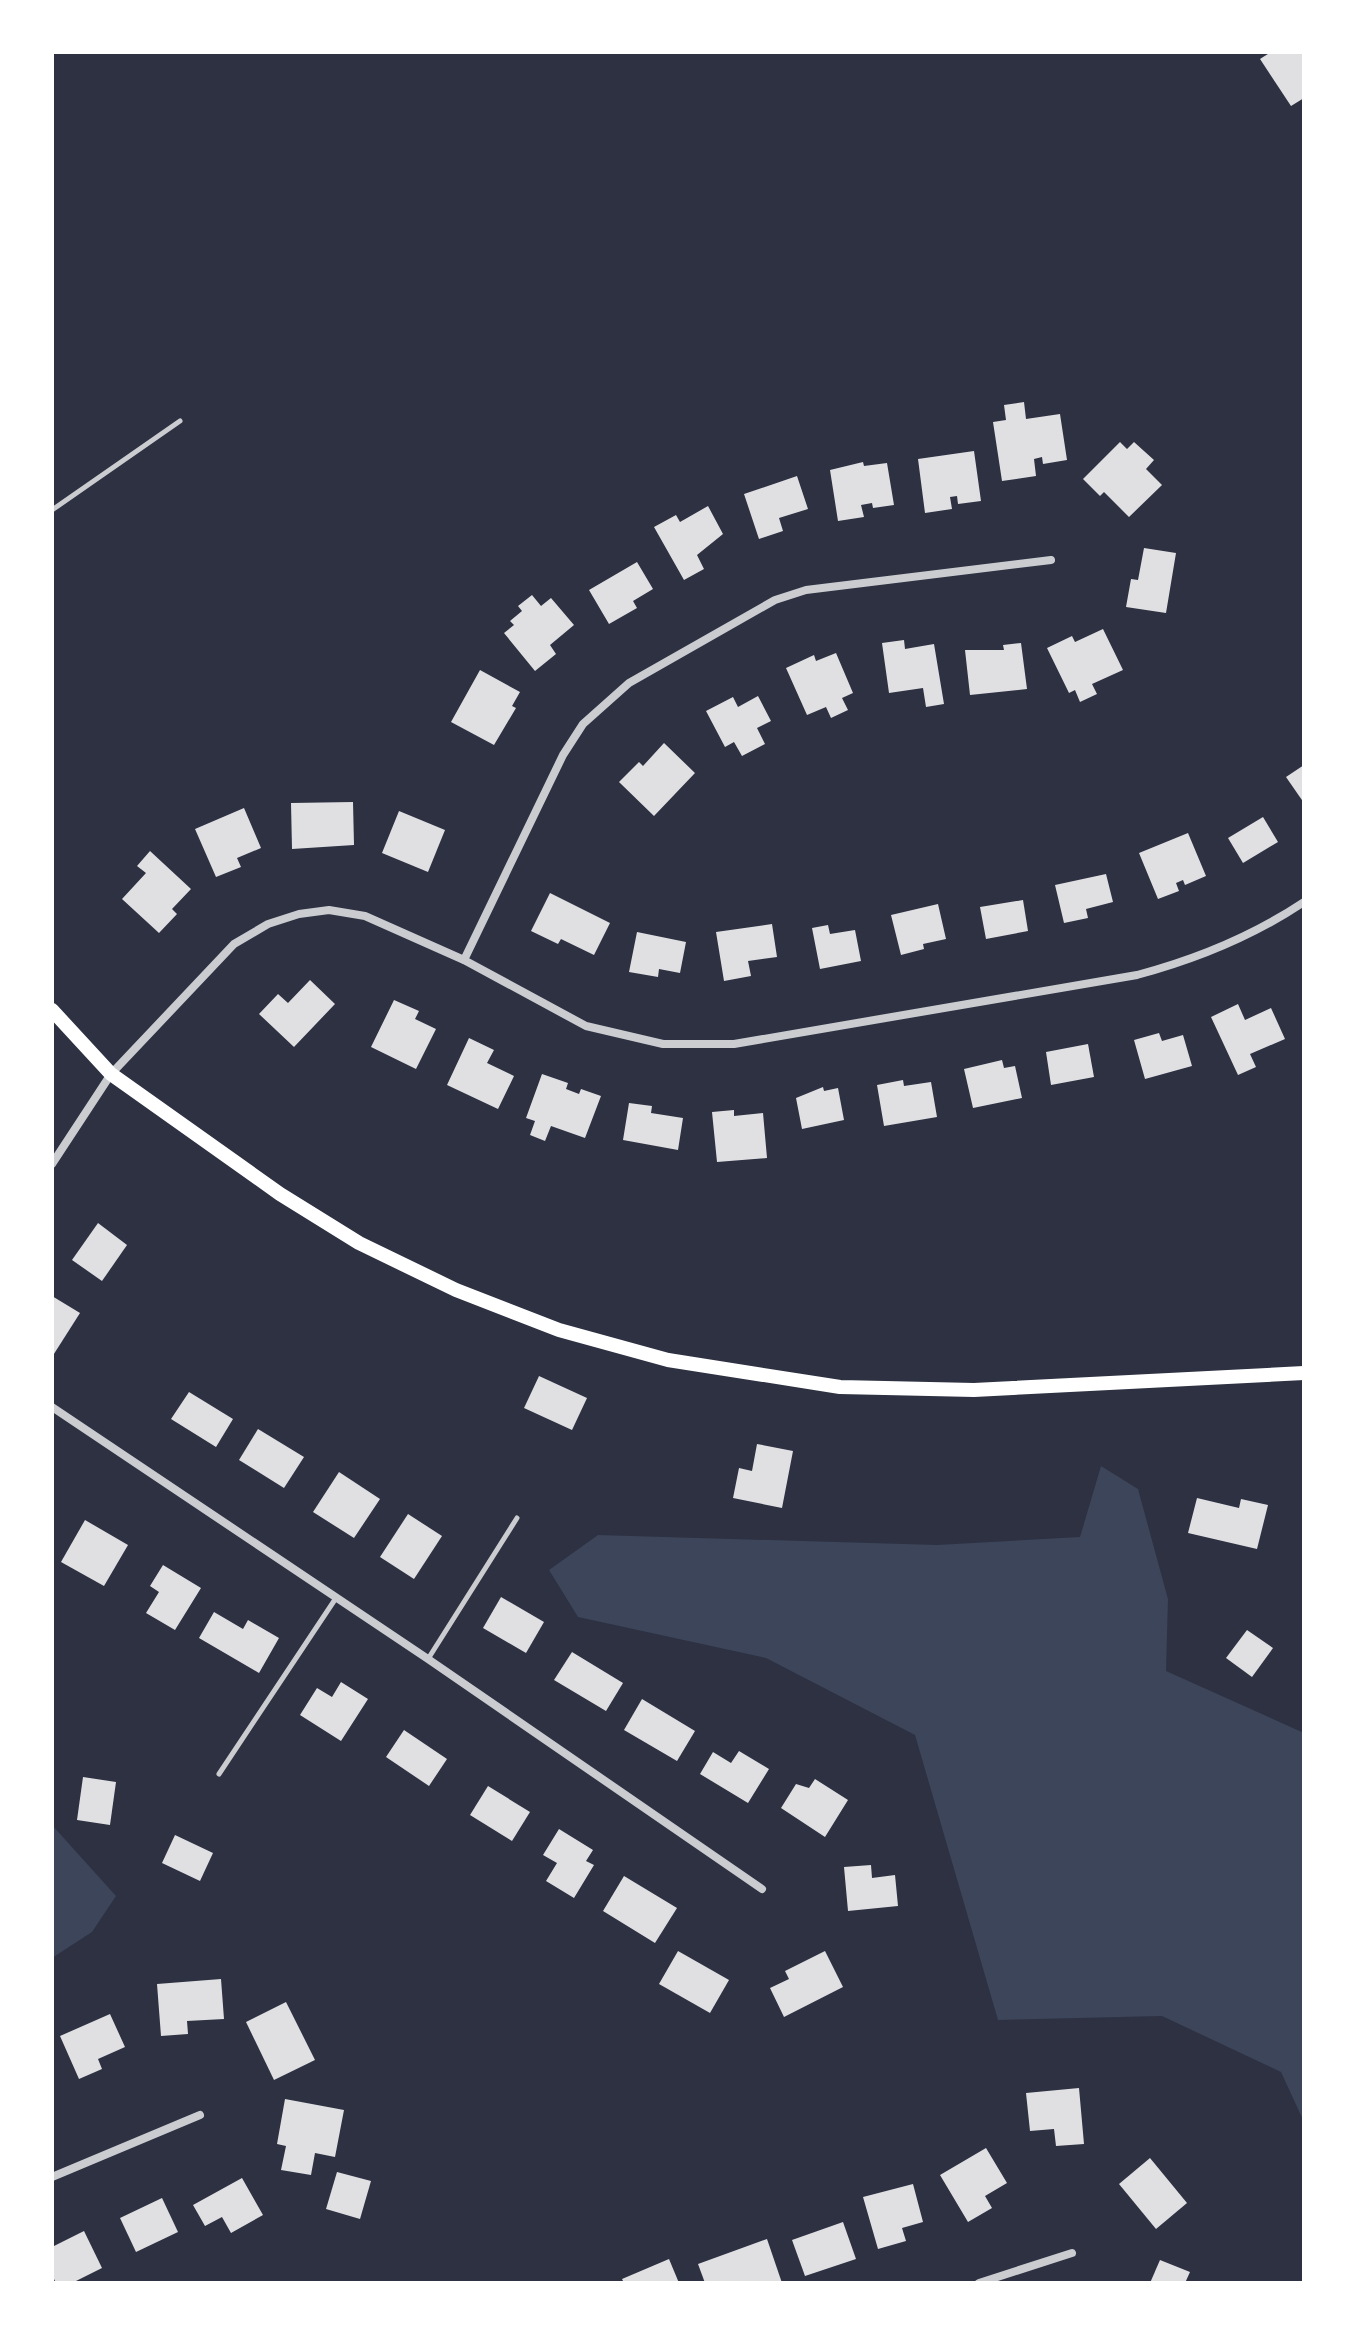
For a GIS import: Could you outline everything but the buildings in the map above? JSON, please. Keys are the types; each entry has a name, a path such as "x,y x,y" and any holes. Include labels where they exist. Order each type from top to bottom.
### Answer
{"main road":[{"path":"52,1010 111,1074 228,1160 359,1243 456,1290 559,1330 668,1360 840,1387 974,1390 1304,1373"}],"street":[{"path":"464,960 563,755 583,724 629,683 775,600 806,590 1051,560"},
{"path":"52,1164 111,1074 234,944 278,921 329,910 365,916 464,960 586,1026 663,1044 734,1044 1137,975 1179,964 1226,945 1270,925 1304,902"},
{"path":"52,1407 428,1659 762,1889"},
{"path":"52,2177 200,2115"},
{"path":"979,2283 1072,2253"}],"lane":[{"path":"52,510 180,421"},
{"path":"428,1659 517,1518"},
{"path":"219,1774 336,1598"}],"shaded area":[{"path":"1101,1466 1138,1489 1168,1599 1166,1671 1304,1733 1304,2122 1281,2072 1162,2016 998,2020 915,1735 766,1658 578,1617 549,1570 598,1535 937,1545 1080,1537"},
{"path":"52,1825 116,1896 92,1932 52,1958"}]}
